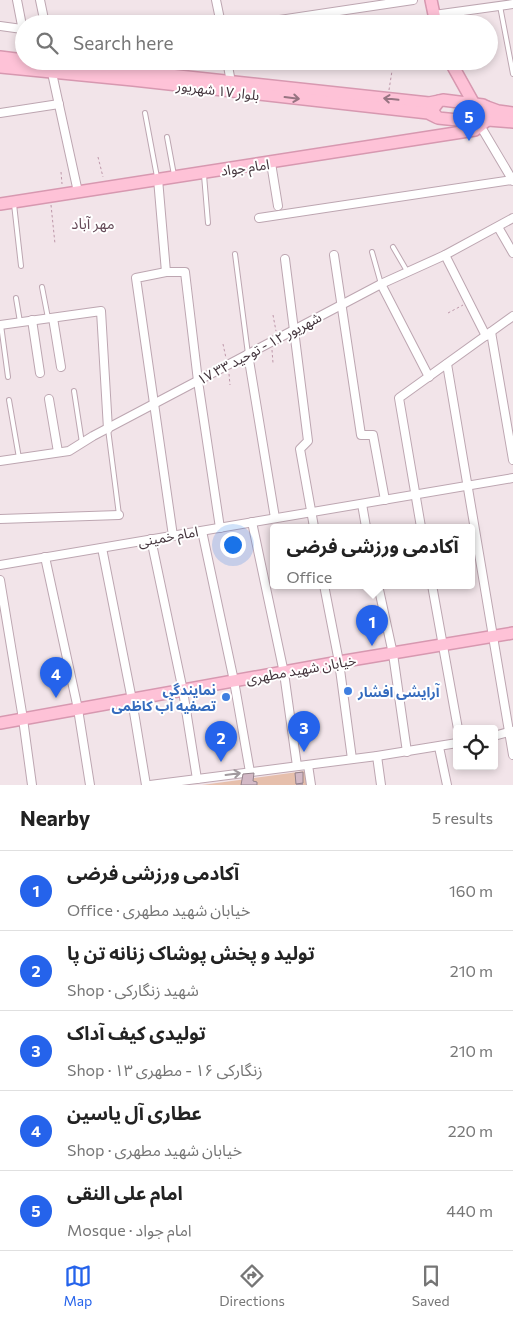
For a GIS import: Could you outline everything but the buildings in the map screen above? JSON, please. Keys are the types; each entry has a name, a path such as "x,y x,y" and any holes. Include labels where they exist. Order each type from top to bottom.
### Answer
{"main road":[{"path":"432,0 434,15"},
{"path":"0,57 15,59"},
{"name":"بلوار ۱۷ شهریور","path":"0,67 15,66"},
{"name":"بلوار ۱۷ شهریور","path":"80,70 133,80 432,115 485,123"},
{"name":"بلوار ۱۷ شهریور","path":"106,70 430,103 443,100 487,107"},
{"path":"455,70 474,104"},
{"path":"435,136 435,124 432,115 433,109 439,101"},
{"path":"487,107 513,113"},
{"path":"487,107 490,112 485,123 513,122"},
{"name":"امام جواد","path":"0,204 475,130 485,123"},
{"name":"خیابان شهید مطهری","path":"0,723 339,662 513,634"}],"street":[{"path":"17,0 20,15"},
{"path":"40,0 44,15"},
{"path":"216,0 219,15"},
{"path":"314,15 413,0"},
{"path":"451,15 485,4 500,6 513,4"},
{"path":"0,26 15,30"},
{"path":"55,70 59,104 78,192"},
{"path":"229,70 231,82"},
{"path":"0,113 59,104"},
{"path":"259,218 512,180 485,123"},
{"path":"271,163 278,206"},
{"path":"158,179 166,272"},
{"name":"۱۷ شهریور ۱۲ - توحید ۳۳","path":"0,461 69,450 381,284 445,255 513,218"},
{"path":"498,227 513,253"},
{"path":"334,255 361,435 373,435 385,500"},
{"path":"445,255 488,334 513,460"},
{"path":"285,259 308,441 300,449 313,524"},
{"path":"173,536 136,278 166,272 185,272 198,381 220,528"},
{"path":"381,284 429,377"},
{"path":"0,325 101,310 108,428"},
{"path":"420,524 399,398 513,316"},
{"path":"50,318 61,366"},
{"path":"32,320 40,373"},
{"path":"248,354 275,518"},
{"path":"446,364 473,524"},
{"path":"49,400 58,452"},
{"name":"امام خمینی","path":"0,565 513,478"},
{"path":"362,504 365,524"},
{"path":"0,519 120,515"},
{"path":"252,522 284,673 297,766"},
{"path":"202,531 234,681 250,772"},
{"path":"475,538 511,731 513,755"},
{"path":"151,539 183,691 197,779"},
{"path":"102,548 148,785 407,752 453,744"},
{"path":"45,557 78,709 90,785"},
{"path":"0,580 32,785"},
{"path":"325,589 339,662 352,759"},
{"path":"379,589 393,654 407,752"},
{"path":"433,589 457,725"},
{"path":"498,735 511,731"},
{"path":"439,747 447,785"},
{"path":"377,756 381,785"},
{"path":"308,765 311,785"}],"lane":[{"path":"500,6 513,74"},
{"path":"145,113 158,179"},
{"path":"167,137 174,177"},
{"path":"204,173 208,223"},
{"path":"14,202 20,266"},
{"path":"393,248 408,272"},
{"path":"372,252 381,284"},
{"path":"235,254 248,354"},
{"path":"42,287 50,318"},
{"path":"16,298 20,322"},
{"path":"0,325 8,377"},
{"path":"74,391 82,443"},
{"path":"9,400 19,458"},
{"path":"108,428 120,515"}],"path":[{"path":"387,98 392,71"},
{"path":"98,156 106,188"},
{"path":"61,172 64,194"},
{"path":"50,196 55,244"},
{"path":"448,313 469,302"},
{"path":"273,363 274,315"},
{"path":"223,344 230,385"}],"shaded area":[{"path":"305,771 307,785 202,785"}],"place":[{"name":"امام علی النقی","path":"469,141"},
{"name":"آکادمی ورزشی فرضی","path":"372,646"},
{"name":"آرایشی افشار","path":"348,691"},
{"name":"نمایندگی تصفیه آب کاظمی","path":"226,697"},
{"name":"عطاری آل یاسین","path":"56,698"},
{"name":"تولیدی کیف آداک","path":"304,752"},
{"name":"تولید و پخش پوشاک زنانه تن پا","path":"221,762"}],"district":[{"name":"مهر آباد","path":"93,223"}]}
